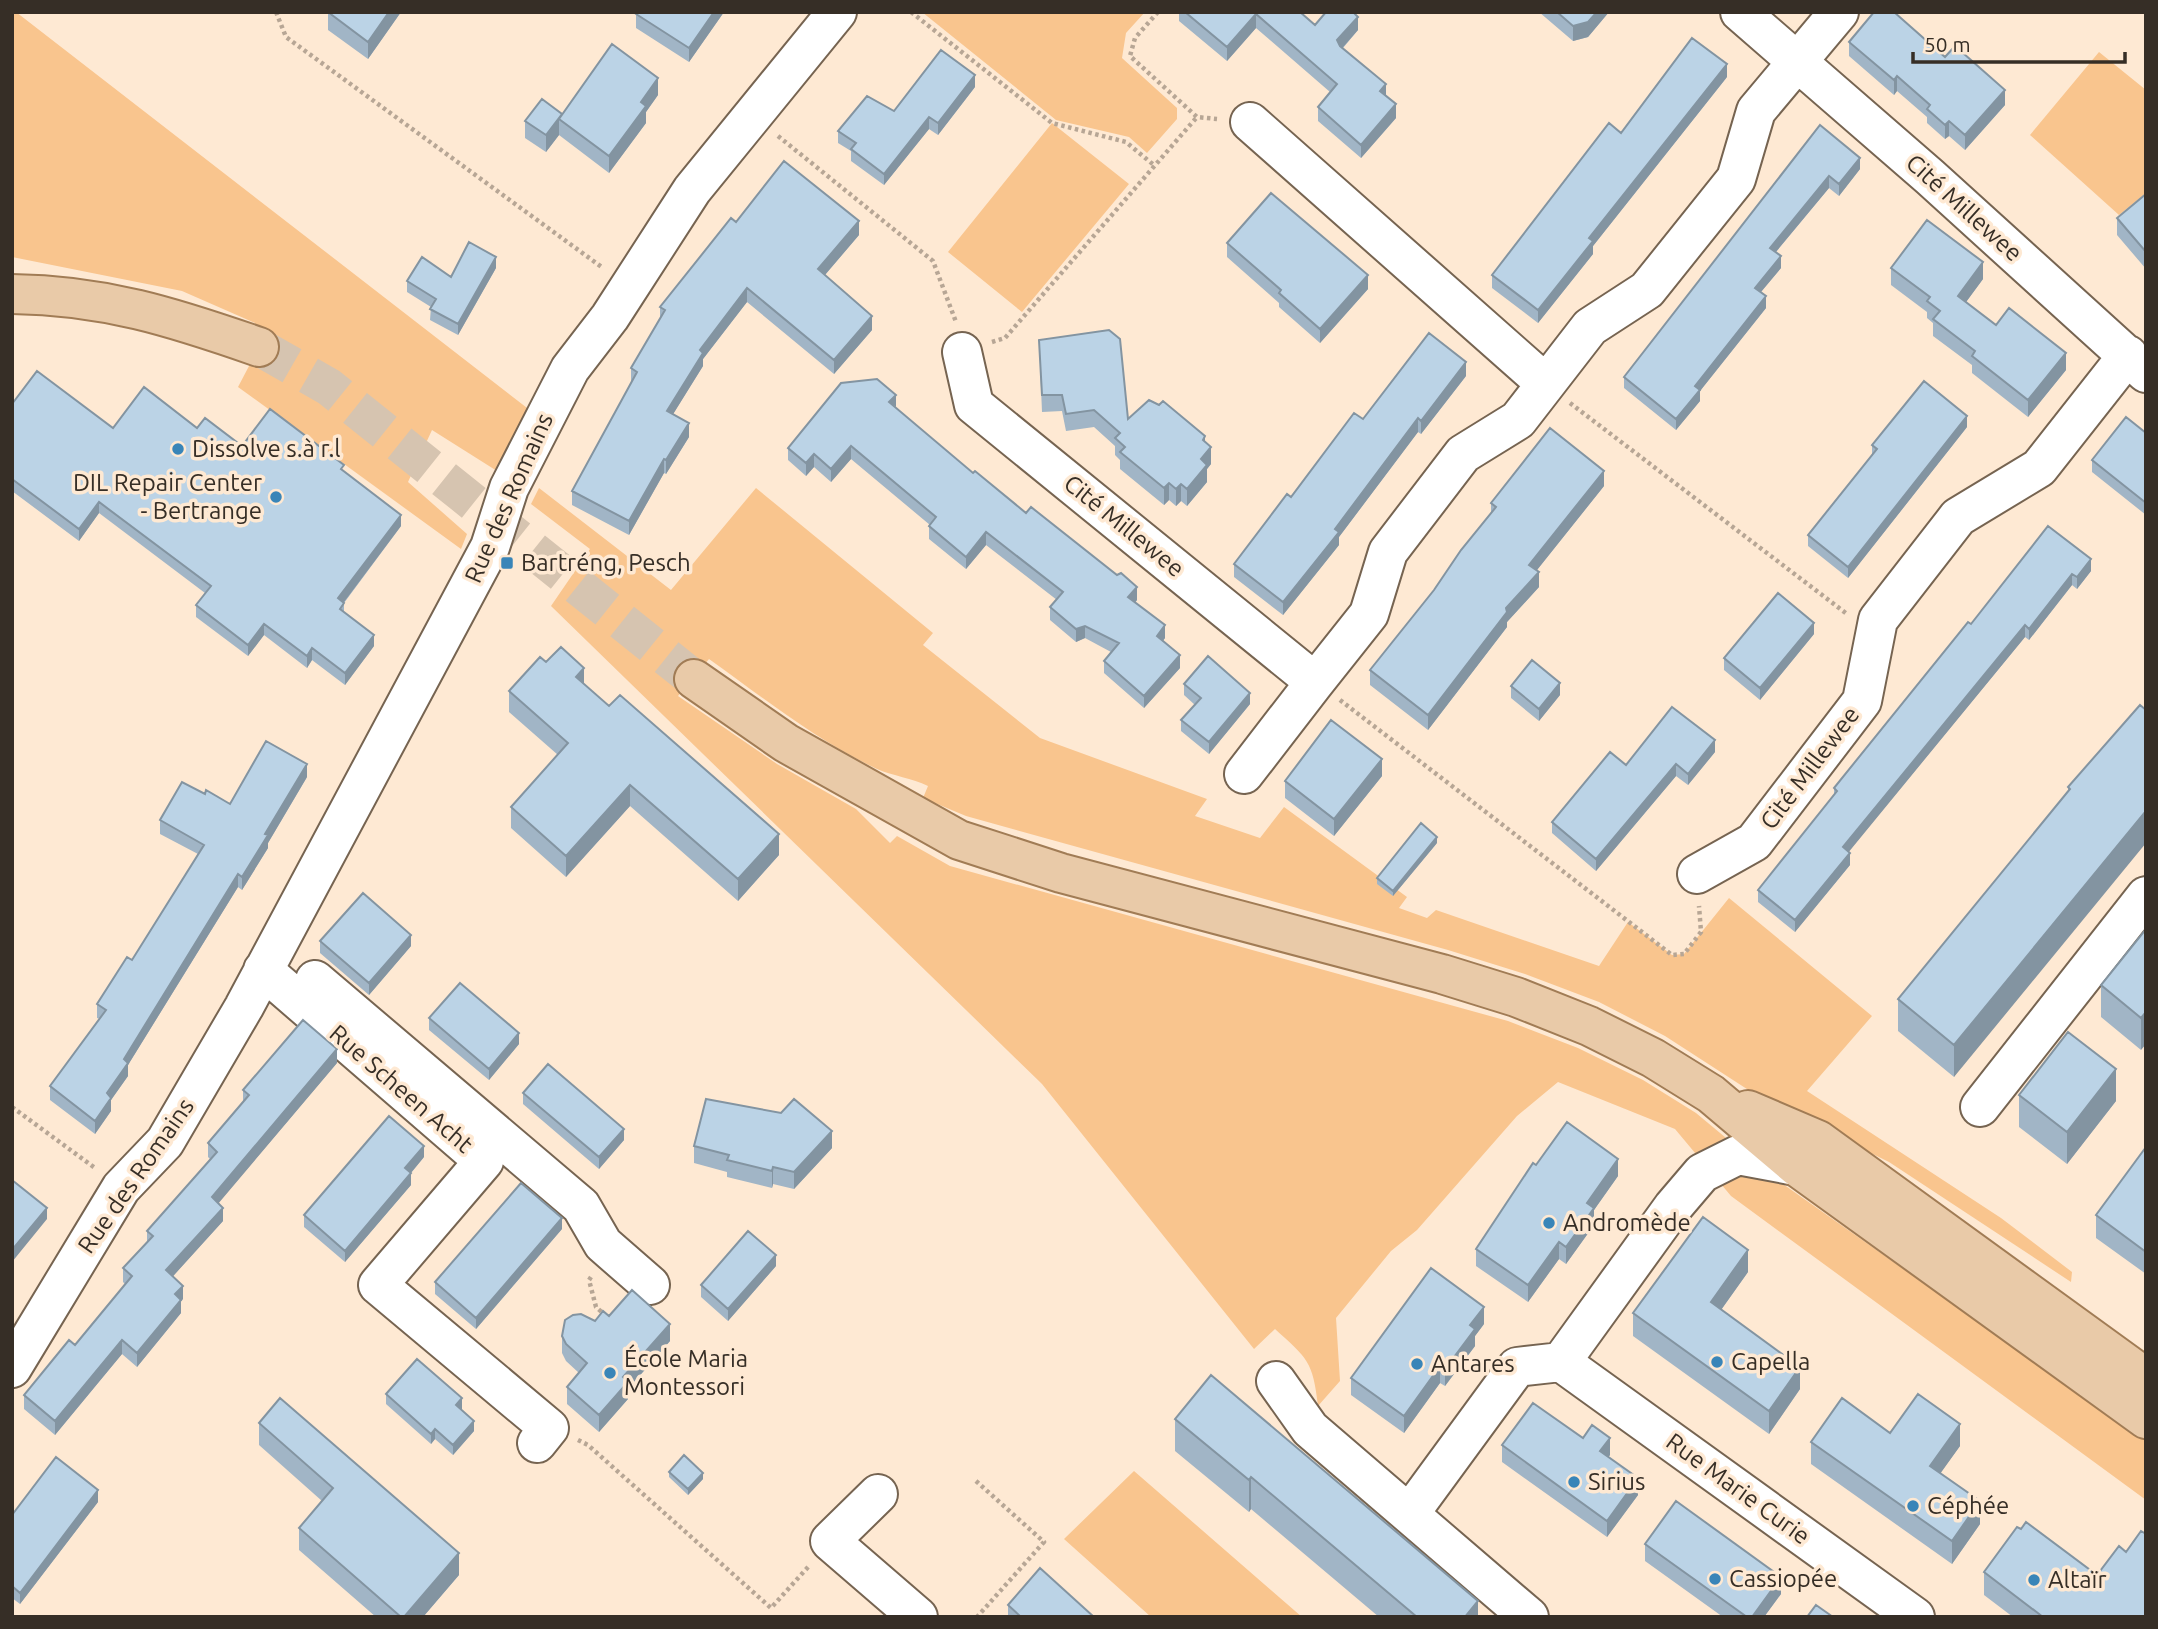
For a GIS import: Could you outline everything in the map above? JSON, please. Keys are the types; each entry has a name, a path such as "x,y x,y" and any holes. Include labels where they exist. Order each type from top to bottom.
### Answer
{"main road":[{"path":"12,294 101,299 170,316 259,347"},
{"path":"694,679 786,743 959,839 1061,873 1442,974 1516,997 1589,1026 1643,1052 1711,1094 1818,1140 2146,1378"},
{"path":"1711,1094 1796,1166 2146,1419"}],"street":[{"name":"Rue des Romains","path":"12,1368 121,1188 165,1142 269,958 490,547 509,488 570,369 629,287 692,190 837,12"},
{"name":"Cité Millewee","path":"1697,874 1754,842 1862,701 1878,620 1958,517 2039,467 2137,364 1930,177 1740,12"},
{"path":"1244,774 1369,614 1388,552 1454,464 1463,454 1518,421 1590,327 1647,290 1736,179 1756,111 1839,12"},
{"path":"1250,122 1545,383"},
{"name":"Cité Millewee","path":"962,352 974,405 1315,682"},
{"path":"1980,1107 2146,896"},
{"path":"269,958 581,1206 603,1244 650,1285"},
{"name":"Rue Scheen Acht","path":"269,958 484,1160 378,1285 543,1436"},
{"path":"1410,1513 1517,1367 1561,1362 1673,1207 1702,1173 1738,1155 1796,1166"},
{"name":"Rue Marie Curie","path":"1561,1362 1914,1617"},
{"path":"1276,1381 1310,1429 1529,1617"},
{"path":"878,1493 830,1541 918,1617"}],"path":[{"path":"276,12 286,37 629,287"},
{"path":"911,12 1052,123 1126,142 1155,166"},
{"path":"1158,12 1135,37 1130,55 1197,117 1250,122"},
{"path":"753,116 933,261 953,309 962,352 1004,338 1197,117"},
{"path":"1545,383 1875,636"},
{"path":"1315,682 1672,955 1684,954 1701,932 1697,874"},
{"path":"12,1107 121,1188"},
{"path":"589,1280 596,1307 606,1316"},
{"path":"543,1436 588,1444 771,1608 830,1541"},
{"path":"976,1481 1044,1542 977,1617"}],"shaded area":[{"path":"12,12 16,12 531,411 497,471 432,430 408,482 467,534 461,549 238,387 259,347 255,323 182,291 12,257"},
{"path":"922,12 1145,12 1126,33 1122,58 1177,108 1177,119 1147,153 1129,137 1056,120"},
{"path":"2099,52 2146,90 2146,193 2119,215 2030,135"},
{"path":"1052,123 1129,184 1022,312 948,252"},
{"path":"539,488 671,590 756,488 933,633 923,645 1040,738 1207,799 1195,816 1260,838 1284,807 1407,897 1399,908 1427,918 1436,910 1599,966 1628,922 1672,955 1684,954 1729,898 1872,1016 1807,1091 2001,1218 2072,1272 2071,1282 1889,1162 1767,1102 1665,1036 1599,1002 1525,974 1448,950 966,816 923,798 928,786 877,769 833,745 790,718 709,659 678,696 777,764 856,809 890,843 897,836 950,866 1508,1021 1578,1048 1643,1080 1696,1113 1773,1177 2146,1440 2146,1500 1731,1196 1675,1129 1558,1082 1517,1116 1417,1230 1391,1251 1336,1318 1340,1381 1318,1406 1311,1370 1295,1347 1275,1329 1254,1349 1042,1084 551,606 590,549 531,504"},
{"path":"1134,1471 1302,1617 1151,1617 1064,1539"}],"building":[{"path":"328,12 389,12 368,42"},
{"path":"714,12 689,48 636,14"},
{"path":"1185,12 1300,12 1315,25 1326,12 1353,12 1358,17 1337,40 1340,46 1386,84 1380,91 1396,104 1361,145 1318,107 1337,84 1256,14 1227,47"},
{"path":"1557,12 1597,12 1588,22 1573,26"},
{"path":"1874,12 1894,12 1945,57 1955,46 2005,90 1965,135 1949,121 1945,125 1927,109 1930,105 1897,76 1894,80 1849,42"},
{"path":"1692,38 1727,64 1589,238 1593,241 1538,310 1492,275 1609,123 1621,133"},
{"path":"612,44 658,78 641,102 646,106 609,156 559,119"},
{"path":"941,50 975,75 938,123 929,117 884,174 851,149 856,143 838,131 867,96 894,111"},
{"path":"542,99 562,114 546,135 525,121"},
{"path":"1820,125 1860,158 1839,184 1829,176 1770,248 1781,256 1755,288 1766,296 1695,386 1700,390 1676,419 1624,377"},
{"path":"784,161 859,221 818,269 872,316 834,360 747,288 700,350 703,353 667,411 689,423 666,460 664,459 629,521 572,491 637,372 631,368 665,310 660,307 731,218 736,222"},
{"path":"1271,193 1368,275 1320,329 1279,293 1281,290 1227,243"},
{"path":"2146,194 2146,252 2117,218"},
{"path":"1927,220 1983,262 1958,296 1996,325 2009,308 2066,353 2028,400 1972,356 1975,351 1933,319 1940,311 1927,301 1930,297 1891,268"},
{"path":"469,242 496,257 458,324 430,309 436,299 407,281 422,257 451,277"},
{"path":"1109,330 1120,339 1128,419 1149,400 1159,405 1163,401 1205,436 1203,440 1211,447 1201,459 1207,465 1187,489 1181,484 1176,489 1169,483 1164,488 1120,452 1125,447 1115,438 1120,433 1094,410 1066,414 1062,395 1042,395 1039,340"},
{"path":"1429,333 1466,362 1421,421 1418,418 1335,529 1339,532 1283,602 1234,564 1287,494 1291,497 1354,413 1363,419"},
{"path":"37,371 113,428 144,387 197,428 205,418 242,446 270,409 344,465 341,469 401,515 338,598 344,603 340,609 374,635 345,673 312,648 307,656 264,624 248,645 196,605 211,586 99,502 79,529 12,479 12,404"},
{"path":"877,379 896,395 889,402 973,473 975,471 1026,513 1031,507 1117,575 1121,573 1137,587 1128,597 1165,625 1157,636 1180,655 1144,696 1104,661 1119,643 1085,626 1076,629 1050,607 1063,592 986,532 966,557 929,526 936,517 851,446 831,469 814,454 806,463 788,448 841,383"},
{"path":"1924,381 1967,416 1848,567 1808,535 1877,449 1872,445"},
{"path":"2126,417 2146,433 2146,503 2092,460"},
{"path":"1550,428 1604,471 1529,565 1539,572 1506,608 1507,612 1428,715 1370,670 1496,507 1491,503"},
{"path":"2048,526 2091,559 2077,577 2072,574 2029,629 2025,625 1843,847 1850,853 1795,920 1758,890 1837,791 1834,788 1968,622 1971,624"},
{"path":"1778,593 1814,623 1760,688 1724,658"},
{"path":"561,647 584,668 576,677 609,706 620,695 779,834 738,879 630,785 566,856 511,807 568,743 509,691 540,657 546,662"},
{"path":"1208,656 1250,693 1209,742 1181,720 1201,698 1184,684"},
{"path":"1532,660 1560,683 1539,709 1511,686"},
{"path":"2140,705 2146,710 2146,811 1954,1045 1898,999 2070,789 2068,787"},
{"path":"1672,707 1715,740 1688,774 1676,764 1596,859 1552,822 1610,752 1626,765"},
{"path":"1331,720 1382,759 1334,819 1285,781"},
{"path":"266,741 307,764 242,877 238,874 124,1059 128,1063 107,1093 111,1098 95,1121 50,1086 106,1010 97,1004 127,957 132,960 204,845 160,820 182,782 205,794 206,790 230,804"},
{"path":"1421,823 1437,837 1393,891 1377,878"},
{"path":"363,893 411,935 369,983 320,941"},
{"path":"2146,929 2146,1012 2141,1018 2101,985"},
{"path":"460,983 519,1033 489,1069 429,1018"},
{"path":"303,1020 337,1049 212,1197 223,1208 166,1270 183,1286 175,1294 181,1300 137,1353 122,1340 55,1421 24,1395 69,1340 75,1345 132,1276 123,1268 153,1236 147,1231 217,1152 208,1143 249,1095 243,1090"},
{"path":"2068,1032 2116,1069 2067,1132 2019,1095"},
{"path":"548,1064 624,1129 599,1157 523,1093"},
{"path":"706,1099 781,1113 794,1099 832,1131 794,1172 773,1167 772,1171 727,1160 729,1155 694,1146"},
{"path":"389,1116 424,1146 405,1168 411,1173 345,1251 304,1215"},
{"name":"Andromède","path":"1567,1122 1618,1159 1587,1203 1594,1208 1566,1247 1559,1242 1528,1285 1476,1249 1533,1163 1536,1165"},
{"path":"2146,1147 2146,1252 2096,1215"},
{"path":"12,1180 47,1208 12,1250"},
{"path":"521,1183 562,1218 476,1318 435,1282"},
{"name":"Capella","path":"1703,1217 1748,1250 1711,1302 1800,1367 1769,1411 1633,1313"},
{"path":"748,1231 776,1255 728,1309 701,1285"},
{"name":"Antares","path":"1431,1268 1484,1307 1470,1325 1475,1329 1445,1369 1440,1366 1404,1416 1351,1378"},
{"name":"École Maria Montessori","path":"632,1290 670,1324 623,1377 628,1382 599,1415 567,1387 587,1363 566,1344 562,1336 565,1320 581,1314 595,1321 603,1311 609,1316"},
{"path":"417,1359 462,1398 456,1405 474,1421 453,1445 435,1429 431,1434 386,1394"},
{"path":"1211,1375 1478,1601 1465,1617 1417,1617 1251,1477 1249,1480 1175,1419"},
{"name":"Céphée","path":"1918,1394 1960,1424 1930,1466 1980,1501 1952,1541 1811,1442 1842,1398 1890,1433"},
{"path":"280,1398 459,1553 404,1617 299,1528 333,1488 259,1423"},
{"name":"Sirius","path":"1533,1403 1583,1438 1592,1425 1610,1438 1600,1451 1638,1478 1607,1521 1502,1445"},
{"path":"684,1455 703,1473 688,1489 669,1472"},
{"path":"56,1457 98,1490 20,1593 12,1586 12,1515"},
{"name":"Cassiopée","path":"1676,1501 1781,1577 1752,1617 1747,1617 1645,1544"},
{"path":"2026,1522 2097,1575 2119,1546 2126,1552 2141,1531 2146,1534 2146,1617 2043,1617 1984,1572 2017,1527 2021,1529"},
{"path":"1040,1568 1094,1617 1019,1617 1008,1605"},
{"path":"1816,1605 1833,1617 1807,1617"}],"tunnel":[{"path":"259,347 329,387 694,679"}],"place":[{"name":"Dissolve s.à r.l","path":"178,449"},
{"name":"DIL Repair Center - Bertrange","path":"276,497"},
{"name":"Bartréng, Pesch","path":"507,563"},
{"name":"Andromède","path":"1549,1223"},
{"name":"Capella","path":"1717,1362"},
{"name":"Antares","path":"1417,1364"},
{"name":"École Maria Montessori","path":"610,1373"},
{"name":"Sirius","path":"1574,1482"},
{"name":"Céphée","path":"1913,1506"},
{"name":"Cassiopée","path":"1715,1579"},
{"name":"Altaïr","path":"2034,1580"}]}
